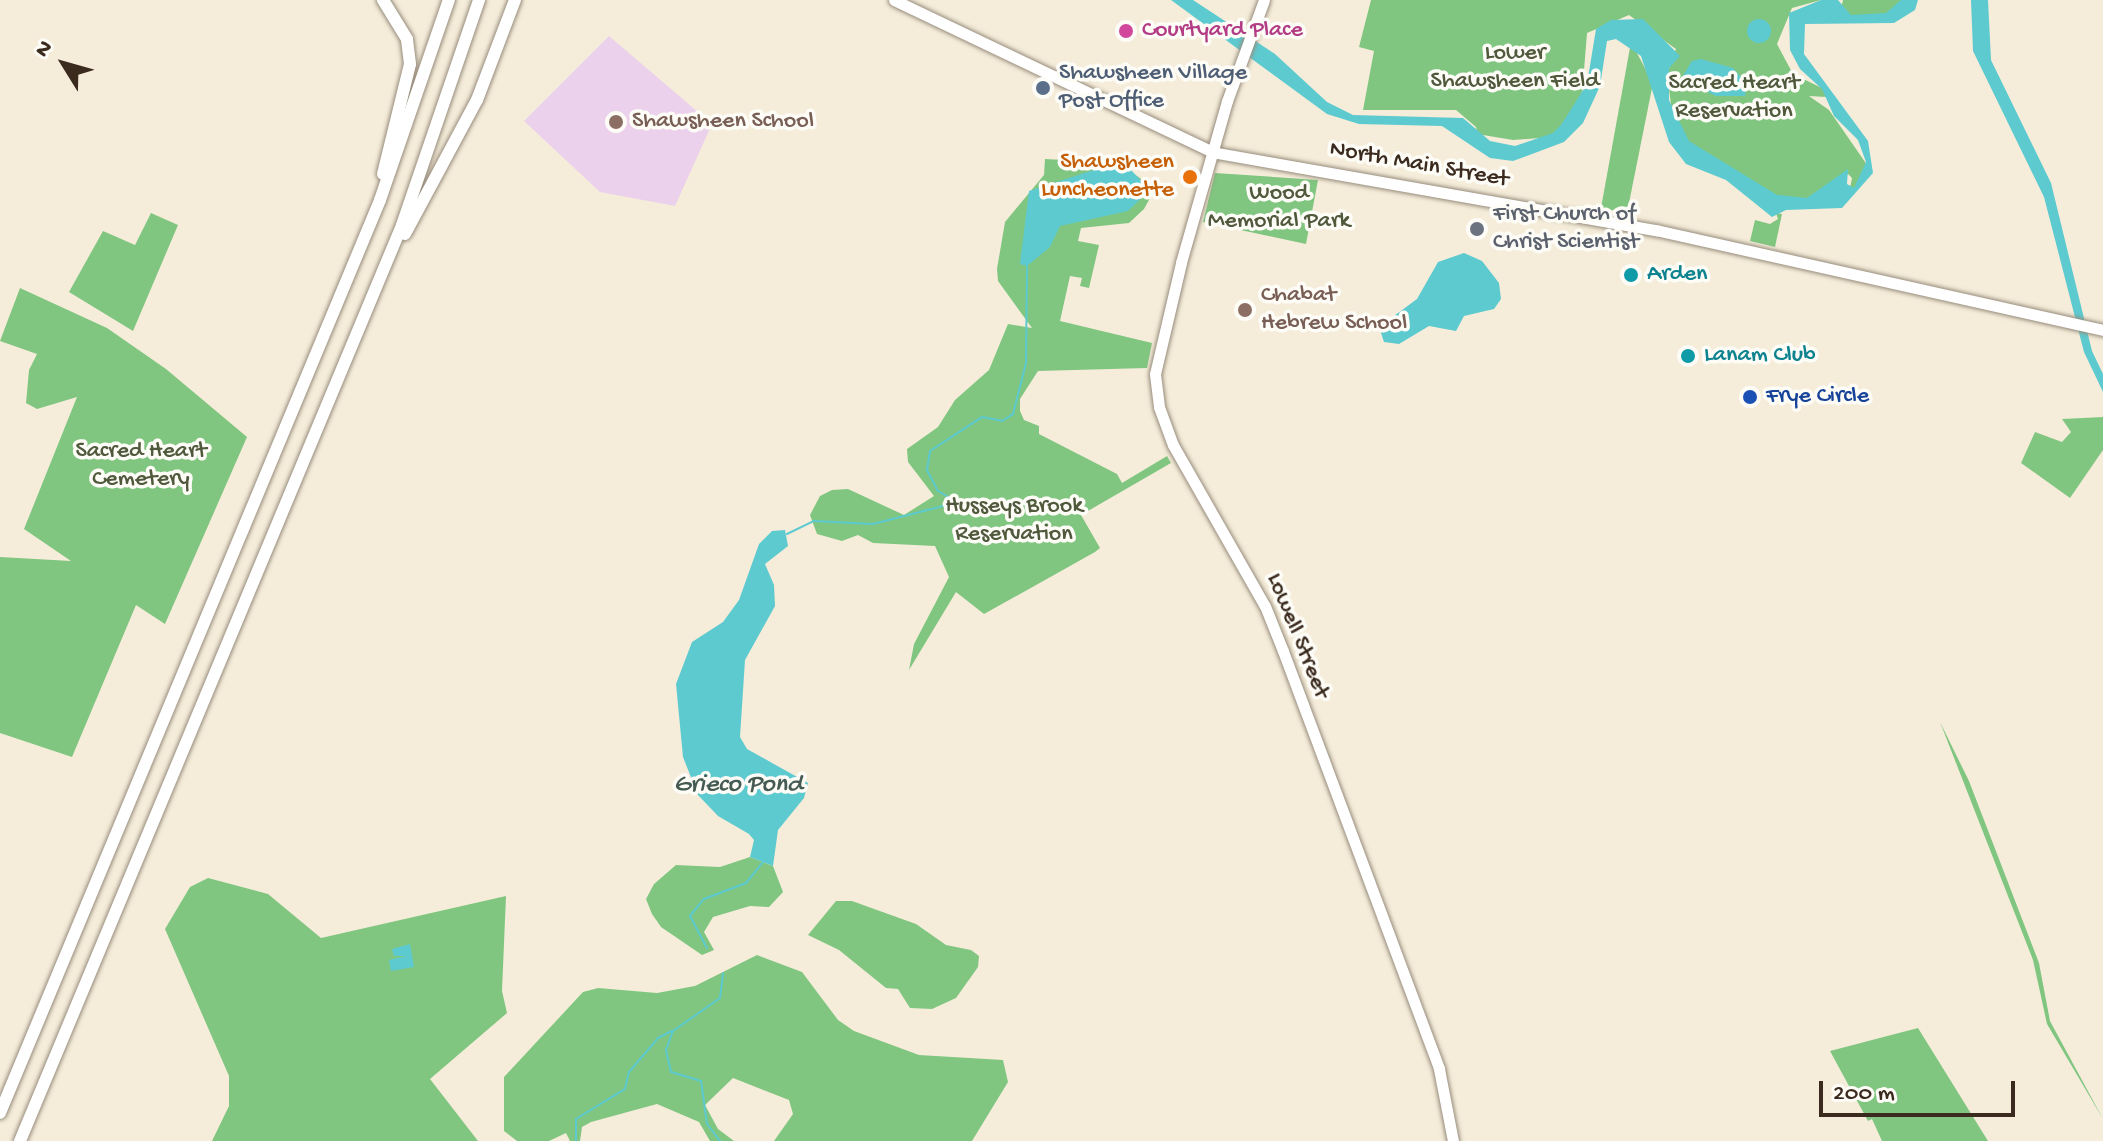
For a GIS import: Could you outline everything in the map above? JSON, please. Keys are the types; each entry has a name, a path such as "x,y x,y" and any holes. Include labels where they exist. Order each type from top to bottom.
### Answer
{"highway":[{"path":"380,200 410,64 403,28 383,0"},
{"path":"0,1113 380,200 449,0"},
{"path":"20,1141 387,259 442,118 479,0"},
{"path":"387,259 470,115 515,0"}],"main road":[{"name":"North Main Street","path":"894,0 1212,152 1656,230 2097,329"},
{"name":"Lowell Street","path":"1264,0 1212,152 1155,374 1159,407 1173,445 1278,636 1439,1069 1453,1141"}],"shaded area":[{"name":"Shawsheen School","path":"609,36 712,124 675,206 600,192 524,121"}],"green space":[{"name":"Lower Shawsheen Field","path":"1371,0 1821,0 1792,8 1777,44 1793,74 1824,89 1826,97 1809,96 1829,110 1872,172 1849,193 1852,178 1848,174 1818,206 1766,193 1688,145 1672,112 1667,74 1676,49 1629,15 1587,33 1582,95 1553,137 1513,140 1477,134 1476,127 1456,110 1363,110 1374,51 1359,47"},
{"name":"Sacred Heart Reservation","path":"1843,0 1905,0 1878,19 1840,14"},
{"path":"1631,42 1653,83 1627,213 1601,208"},
{"name":"Husseys Brook Reservation","path":"1045,159 1119,163 1155,189 1144,209 1129,223 1081,228 1078,241 1099,245 1089,288 1080,286 1082,278 1070,276 1060,321 1152,343 1147,368 1038,371 1020,399 1020,411 1024,420 1039,426 1039,434 1117,474 1122,483 1167,456 1171,463 1081,515 1100,548 1095,552 984,614 956,592 909,670 914,644 949,577 935,546 873,543 858,535 842,541 817,534 810,515 820,496 832,490 848,489 904,515 934,496 908,462 907,449 938,427 955,400 989,370 1008,324 1032,328 998,281 997,269 1005,222 1044,175"},
{"name":"Wood Memorial Park","path":"1215,173 1318,180 1306,244 1203,222"},
{"path":"151,213 178,225 133,331 69,292 103,231 135,245"},
{"path":"1776,213 1782,214 1775,247 1750,241 1755,220 1770,224 1778,219"},
{"name":"Sacred Heart Cemetery","path":"20,288 107,328 166,369 247,437 165,624 136,605 72,757 0,733 0,557 71,561 24,529 77,397 37,409 26,403 29,370 37,354 0,341"},
{"path":"2103,417 2103,450 2070,498 2021,463 2035,432 2062,442 2071,432 2062,419"},
{"path":"1940,722 1969,781 2039,963 2050,1021 2103,1119 2047,1024 2033,960"},
{"path":"750,857 773,866 783,892 769,907 750,906 713,917 704,932 714,950 702,955 661,927 652,914 646,899 654,884 676,865 720,867"},
{"path":"208,878 268,894 321,938 506,896 502,991 507,1013 430,1079 478,1141 212,1141 229,1106 229,1076 165,929 190,887"},
{"path":"836,901 852,901 916,924 946,945 971,950 979,956 978,967 956,998 932,1009 910,1008 898,989 886,988 839,950 808,935"},
{"path":"757,955 802,972 838,1020 854,1031 919,1055 1003,1060 1008,1082 972,1141 774,1141 793,1114 789,1100 733,1078 705,1105 718,1129 734,1141 710,1141 699,1122 657,1104 591,1122 582,1127 580,1141 570,1141 566,1133 549,1141 517,1141 504,1131 504,1077 583,992 598,988 657,993 695,986"},
{"path":"1918,1028 1988,1141 1882,1141 1872,1119 1868,1121 1830,1051"}],"water":[{"path":"1171,0 1193,0 1275,54 1327,102 1353,115 1463,118 1490,141 1515,146 1553,133 1561,125 1587,84 1596,29 1611,20 1643,19 1680,56 1669,68 1669,100 1689,141 1777,195 1807,198 1848,169 1847,184 1854,188 1866,162 1858,140 1834,116 1822,89 1800,69 1790,50 1789,13 1821,0 1838,0 1851,15 1886,13 1901,0 1918,0 1915,10 1894,23 1805,24 1804,54 1868,141 1873,173 1842,208 1786,210 1772,217 1726,180 1686,164 1669,142 1641,56 1616,39 1607,41 1600,86 1583,123 1564,142 1513,161 1490,158 1442,126 1359,124 1327,114"},
{"path":"1971,0 1988,0 1991,60 2051,183 2092,351 2103,374 2103,392 2084,352 2044,197 1973,51"},
{"path":"1759,19 1767,23 1771,31 1767,39 1759,43 1751,39 1747,31 1751,23"},
{"path":"1701,59 1733,68 1747,84 1745,96 1716,96 1681,79 1692,61"},
{"path":"1106,166 1129,168 1150,190 1128,211 1060,226 1050,247 1027,266 1020,264 1029,191"},
{"path":"1464,253 1482,261 1499,283 1501,299 1494,309 1464,316 1456,331 1429,326 1399,344 1384,342 1379,327 1417,299 1438,262"},
{"name":"Grieco Pond","path":"785,530 788,546 765,564 774,585 775,606 745,660 740,737 747,749 808,783 804,798 778,830 773,866 750,857 754,840 749,834 718,816 698,795 683,757 676,684 692,642 723,622 739,600 759,544 772,531"},
{"path":"410,944 414,967 391,971 389,960 406,956 394,956 392,949"}],"waterway":[{"path":"787,534 814,521 873,524 943,506 950,498 938,491 927,470 930,451 982,417 1002,421 1013,414 1026,363 1027,266"},
{"path":"707,948 690,916 704,899 746,883 763,862"},
{"path":"720,1141 707,1124 701,1081 671,1072 666,1050 673,1031 720,998 723,973"},
{"path":"576,1141 576,1119 625,1089 629,1072 658,1038 672,1031"}],"place":[{"name":"Courtyard Place","path":"1126,31"},
{"name":"Shawsheen Village Post Office","path":"1043,88"},
{"name":"Shawsheen School","path":"616,122"},
{"name":"Shawsheen Luncheonette","path":"1190,177"},
{"name":"First Church of Christ Scientist","path":"1477,229"},
{"name":"Arden","path":"1631,275"},
{"name":"Chabat Hebrew School","path":"1245,310"},
{"name":"Lanam Club","path":"1688,356"},
{"name":"Frye Circle","path":"1750,397"}]}
